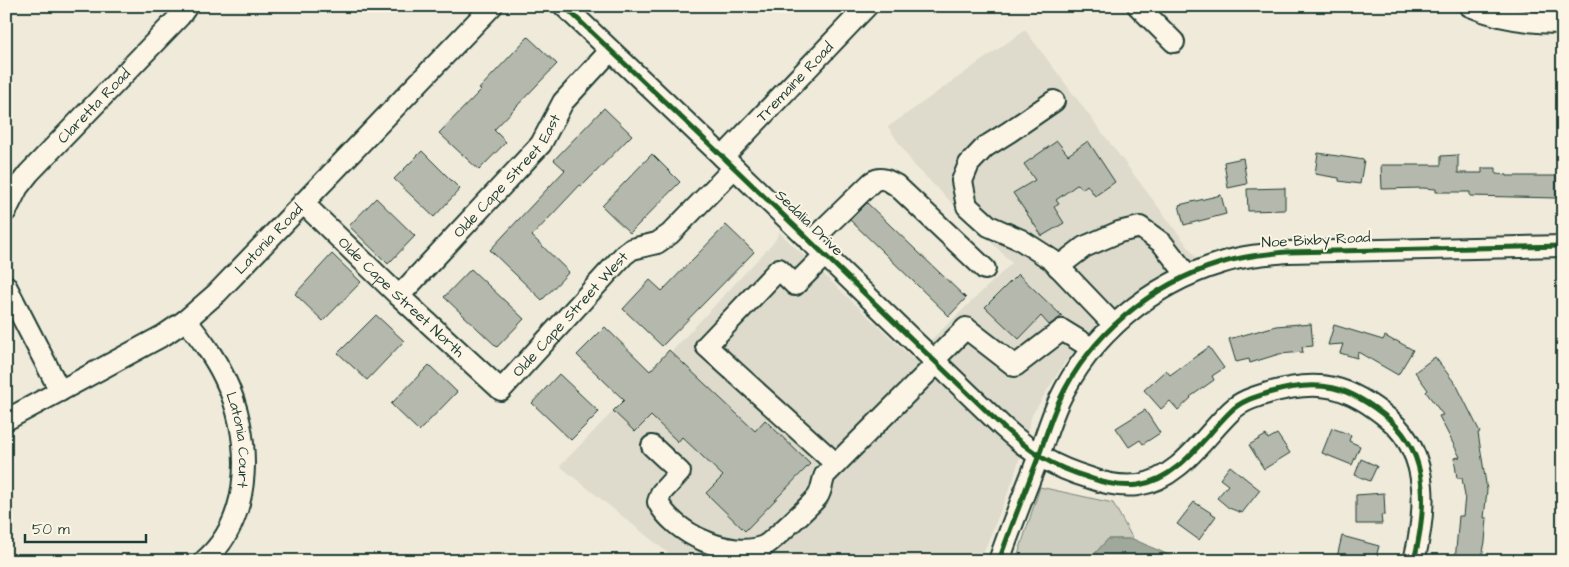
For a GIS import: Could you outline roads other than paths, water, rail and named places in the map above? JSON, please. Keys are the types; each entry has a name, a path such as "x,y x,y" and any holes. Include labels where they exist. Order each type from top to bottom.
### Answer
{"street":[{"name":"Claretta Road","path":"6,211 18,187 29,173 180,16 187,6"},
{"name":"Latonia Road","path":"6,420 164,335 186,320 217,293 492,6"},
{"name":"Sedalia Drive","path":"564,6 1003,427 1039,456 1065,470 1105,484 1121,486 1139,485 1170,472 1187,458 1232,409 1252,398 1295,386 1324,386 1344,390 1363,398 1381,412 1399,428 1413,449 1423,490 1422,512 1414,561"},
{"name":"Tremaine Road","path":"728,162 867,6"},
{"path":"1138,6 1174,42"},
{"path":"1470,6 1498,17 1534,14 1563,23"},
{"name":"Olde Cape Street East","path":"399,296 541,144 564,102 610,51"},
{"path":"1054,101 984,147 969,164 962,181 966,206 989,226 1021,240 1052,260 1114,325"},
{"name":"Olde Cape Street West","path":"501,390 624,255 632,249 656,242 670,234 728,162"},
{"path":"836,464 706,346 779,270 795,286 818,248 872,182 880,178 896,185 985,269"},
{"name":"Olde Cape Street North","path":"303,203 399,296 501,390"},
{"path":"1058,267 1084,247 1119,232 1140,227 1162,243 1187,275"},
{"name":"Noe Bixby Road","path":"999,561 1059,401 1078,369 1114,325 1133,308 1187,275 1250,256 1288,252 1563,246"},
{"path":"6,286 60,391"},
{"name":"Latonia Court","path":"186,320 210,351 225,377 236,406 242,439 244,467 241,496 226,536 204,561"},
{"path":"652,446 680,472 661,493 658,502 663,512 697,538 734,549 753,550 766,545 818,496 826,475 966,328 1015,366 1062,330 1093,349"}]}
